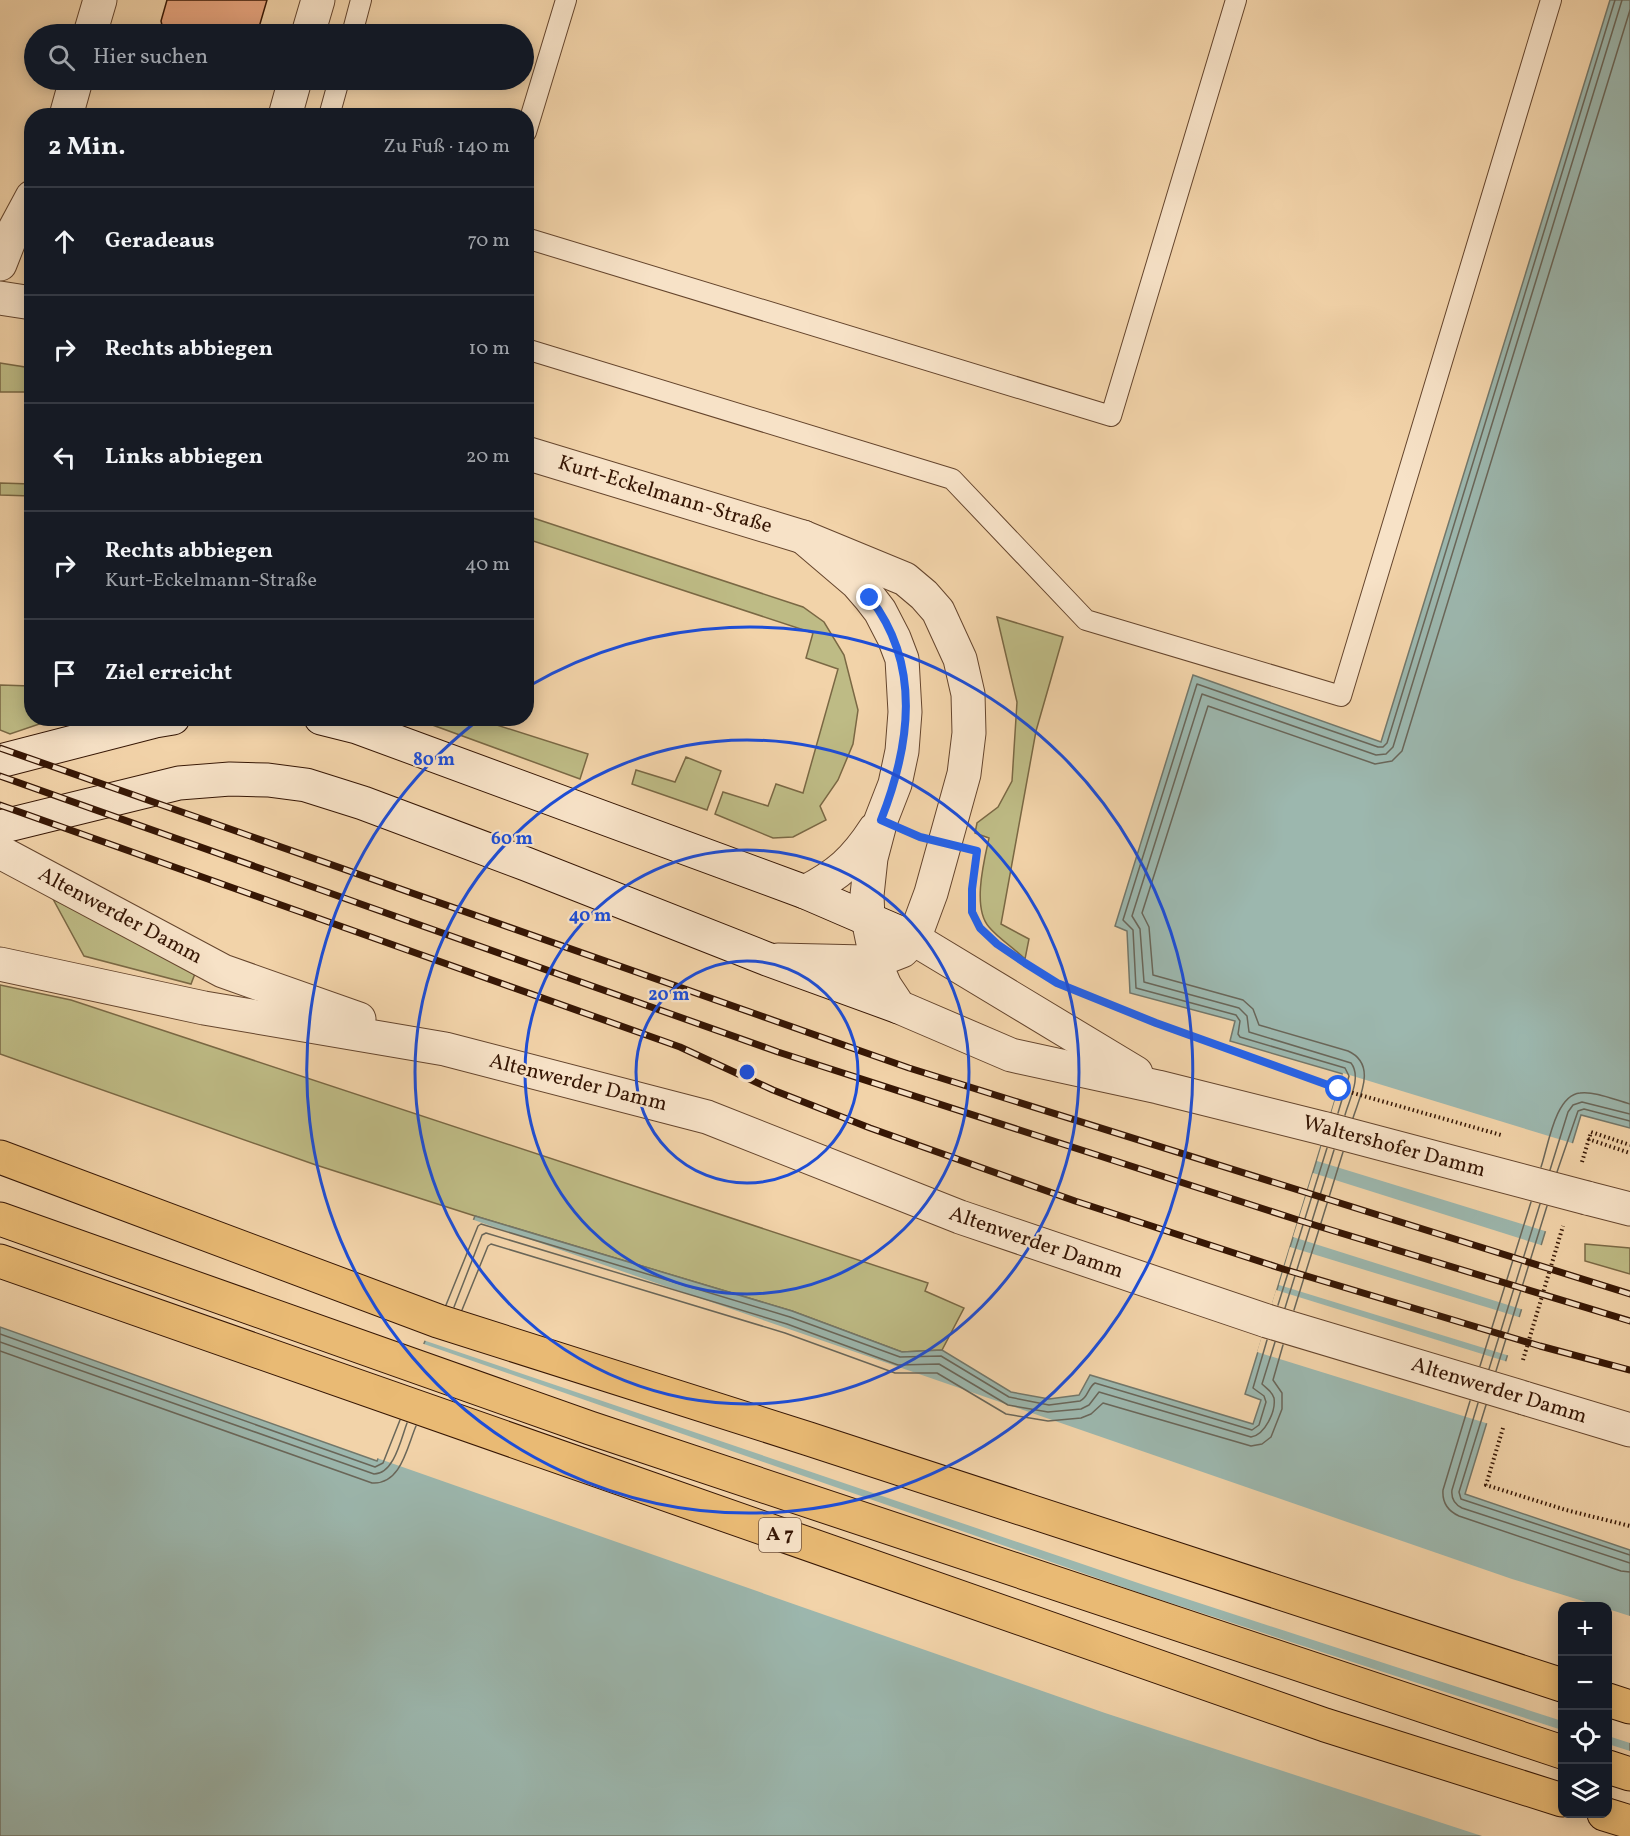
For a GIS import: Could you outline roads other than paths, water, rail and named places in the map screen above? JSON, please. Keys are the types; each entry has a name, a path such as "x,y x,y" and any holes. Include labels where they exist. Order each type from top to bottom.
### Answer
{"highway":[{"path":"0,1157 438,1321 809,1439 1558,1683"},
{"name":"A 7","path":"0,1219 590,1428 1558,1750"},
{"name":"A 7","path":"0,1261 1325,1725 1558,1798"},
{"path":"1612,1701 1630,1707"},
{"path":"1612,1768 1630,1774"},
{"path":"1612,1816 1630,1822"}],"street":[{"path":"91,24 100,0"},
{"path":"311,24 318,0"},
{"path":"68,108 73,90"},
{"path":"287,108 292,90"},
{"path":"0,264 24,212"},
{"path":"0,298 24,302"},
{"name":"Kurt-Eckelmann-Straße","path":"534,455 803,537 905,579 938,611 960,659 968,694 969,733 964,774 931,893 914,939"},
{"name":"Kurt-Eckelmann-Straße","path":"803,537 857,583 880,610 902,660 905,712 902,751 895,784 881,820 871,858 867,895 868,919 876,961 885,986 899,1007"},
{"path":"0,761 136,726"},
{"path":"350,726 805,892 914,939 902,951 876,961 767,959"},
{"path":"0,827 178,783 230,779 306,784 526,864 767,959 899,1007"},
{"name":"Kurt-Eckelmann-Straße","path":"805,892 834,876 852,861 881,820"},
{"name":"Altenwerder Damm","path":"6,855 223,971 445,1049 707,1117 960,1217 1515,1408 1630,1430"},
{"name":"Waltershofer Damm","path":"914,939 1158,1087"},
{"name":"Altenwerder Damm","path":"0,964 204,1008 445,1049"},
{"name":"Waltershofer Damm","path":"899,1007 1011,1055 1158,1087 1630,1209"}],"lane":[{"path":"87,0 87,24"},
{"path":"355,24 361,0"},
{"path":"533,108 566,0"},
{"path":"534,240 1111,416 1236,0"},
{"path":"534,351 952,479 1086,620 1341,696 1551,0"},
{"path":"331,108 336,90"}],"water":[{"path":"1610,0 1630,0 1630,1128 1581,1115 1465,1494 1630,1550 1630,1836 0,1836 0,1327 377,1461 475,1216 792,1311 902,1352 942,1350 1011,1392 1049,1399 1079,1395 1090,1375 1253,1424 1261,1400 1245,1394 1343,1074 1230,1041 1235,1021 1130,993 1127,931 1115,926 1193,675 1381,742"}],"railway":[{"path":"0,748 909,1068 1630,1294"},
{"path":"0,776 778,1052 1298,1220 1630,1321"},
{"path":"0,805 680,1047 773,1090 870,1128 1075,1201 1283,1269 1540,1346 1630,1370"}]}
